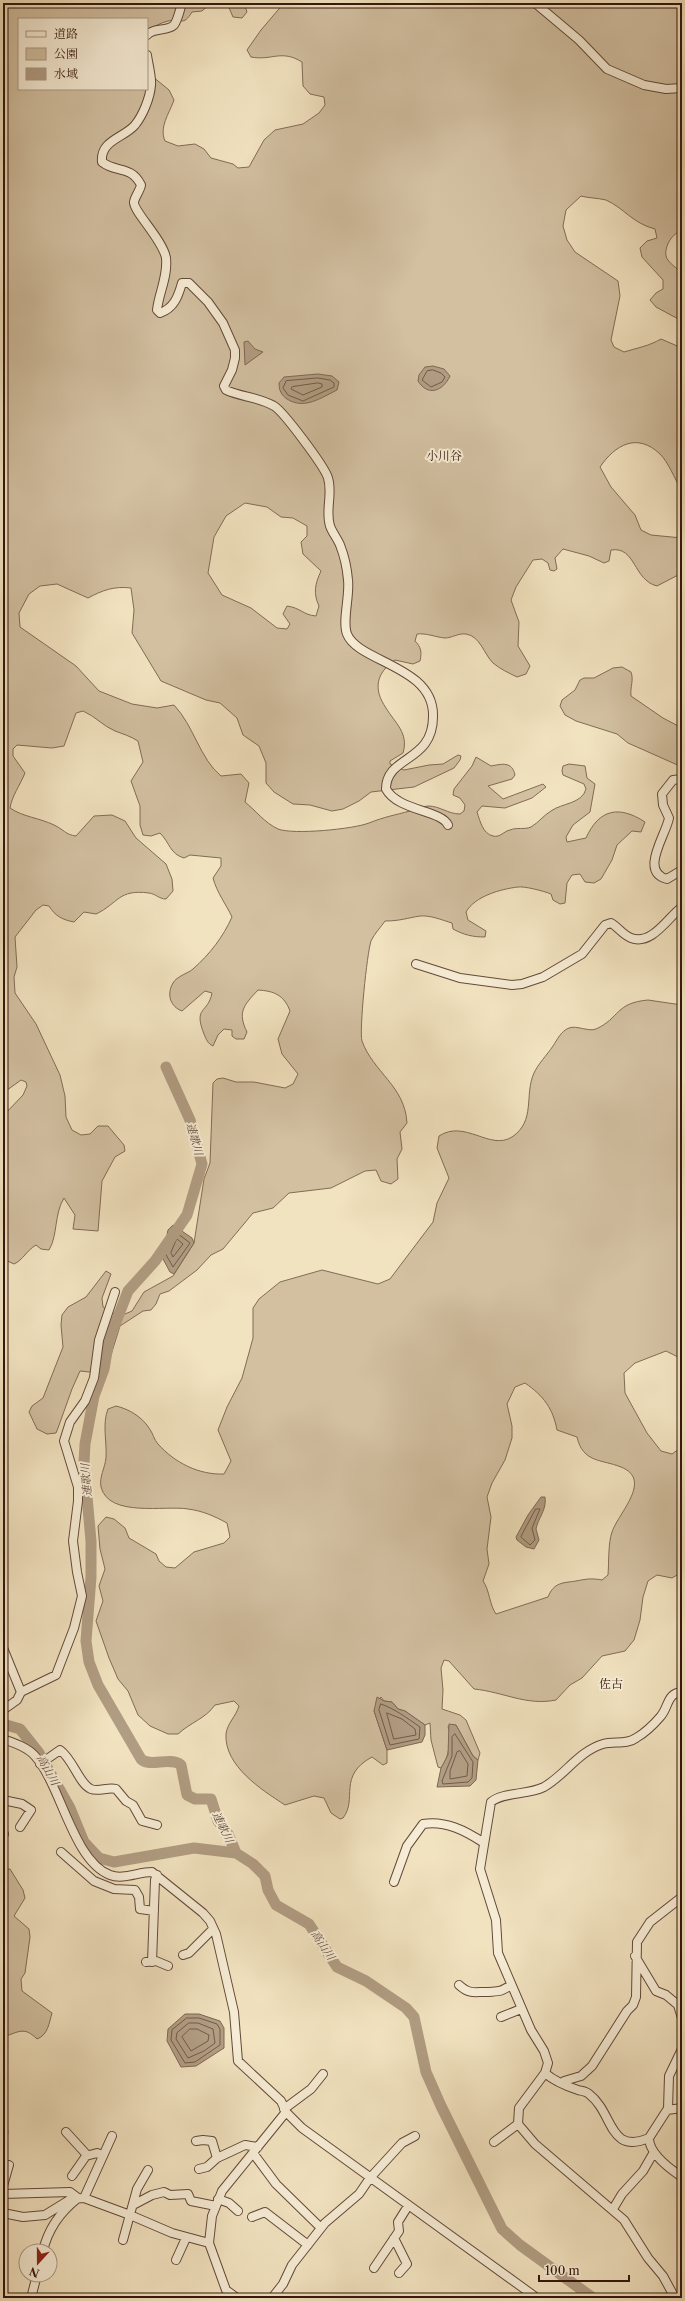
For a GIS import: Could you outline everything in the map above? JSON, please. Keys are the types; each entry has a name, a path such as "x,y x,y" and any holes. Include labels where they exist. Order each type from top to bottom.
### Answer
{"street":[{"path":"148,34 155,30 169,28 175,24 182,3"},
{"path":"334,3 343,3"},
{"path":"535,3 579,40 607,69 644,85 666,89 682,88"},
{"path":"148,63 151,86 141,116 134,127 112,141 102,158 102,162 106,165 133,174 141,185 134,202 136,210 157,236 166,258 164,282 157,310 160,313 166,311 177,300 182,283 189,283 208,302 223,322 235,350 232,370 224,386 226,390 275,406 291,422 323,467 328,478 330,492 328,514 330,526 340,544 348,580 349,600 345,623 346,633 358,646 410,676 424,689 433,710 432,729 425,747 419,753 394,768 390,773 386,789 394,798 418,810 446,820 448,825"},
{"path":"682,779 673,780 662,794 663,805 669,818 654,863 655,872 659,876 667,879 682,870"},
{"path":"416,964 460,978 512,986 522,984 543,977 582,954 606,925 611,923 629,937 642,939 656,932 682,907"},
{"path":"3,1710 17,1700 21,1692 56,1675 74,1628 82,1596 73,1540 78,1501 78,1487 64,1441 70,1422 85,1401 94,1378 99,1340 115,1292"},
{"path":"3,1648 21,1692"},
{"path":"675,2298 663,2276 643,2252 631,2229 613,2209 535,2144 518,2124 519,2108 545,2073 548,2063 544,2051 521,2009 499,1960 496,1920 481,1874 489,1806 493,1800 526,1794 542,1788 559,1777 576,1760 603,1744 625,1742 636,1738 660,1717 669,1698 682,1692"},
{"path":"3,1739 28,1749 43,1762 63,1806 75,1838 91,1860 110,1875 120,1877 144,1872 152,1872 203,1913 213,1929 234,2012 238,2061 281,2101 285,2111 302,2128 537,2298"},
{"path":"43,1762 57,1751 62,1752 88,1787 96,1790 116,1789 124,1800 135,1808 142,1821 157,1825"},
{"path":"3,1800 22,1804 31,1810 20,1827"},
{"path":"394,1882 407,1846 423,1824 436,1822 449,1825 484,1844"},
{"path":"61,1852 94,1881 114,1889 135,1890 139,1897 140,1909 154,1911"},
{"path":"157,1875 155,1880 154,1911 149,1962 156,1961 168,1966"},
{"path":"563,2084 568,2080 581,2076 592,2066 623,2017 633,2005 636,1997 635,1956 637,1942 650,1922 682,1897"},
{"path":"183,1955 189,1953 213,1929"},
{"path":"635,1956 656,1991 666,1995 678,2005 682,2018"},
{"path":"459,1985 466,1992 477,1993 486,1991 497,1993 511,1985"},
{"path":"501,2018 521,2009"},
{"path":"682,2048 669,2076 668,2109 649,2138 650,2145 654,2152 682,2177"},
{"path":"545,2073 563,2084 589,2094 606,2114 613,2131 622,2140 630,2143 649,2138"},
{"path":"236,2298 226,2290 209,2243 209,2233 217,2202 222,2191 285,2111 312,2089 323,2074"},
{"path":"668,2109 682,2108"},
{"path":"494,2142 518,2124"},
{"path":"66,2132 87,2156"},
{"path":"46,2243 50,2229 62,2212 81,2198 104,2156 112,2136"},
{"path":"272,2298 283,2284 292,2265 321,2228 359,2194 370,2178 402,2143 414,2136"},
{"path":"196,2141 212,2141 217,2158"},
{"path":"199,2169 207,2167 217,2158 245,2145 255,2150 276,2184 321,2228"},
{"path":"613,2209 622,2194 643,2171 654,2152"},
{"path":"72,2176 87,2156 97,2153 104,2156"},
{"path":"3,2186 9,2165"},
{"path":"123,2240 137,2189 148,2170"},
{"path":"3,2194 70,2192 112,2210 130,2214 186,2238 209,2243"},
{"path":"133,2205 152,2195 164,2192 170,2194 188,2194 191,2201 230,2203 238,2211"},
{"path":"3,2213 23,2217 45,2215 71,2199 81,2198"},
{"path":"374,2268 399,2231 398,2222 408,2206"},
{"path":"252,2217 265,2212 308,2245"},
{"path":"176,2260 186,2238"},
{"path":"394,2238 408,2264 399,2272"},
{"path":"31,2298 34,2283"}],"green space":[{"path":"3,3 211,3 202,11 192,12 184,21 172,20 148,30 148,18 18,18 18,90 148,90 148,73 169,90 174,100 164,126 163,136 165,141 178,146 195,144 204,149 211,158 233,164 238,168 249,167 264,140 275,130 303,124 319,113 325,105 324,97 310,94 303,86 302,62 288,56 265,58 251,57 247,50 261,30 284,3 682,3 682,231 675,234 670,240 666,248 666,256 669,261 682,273 682,321 656,307 650,300 656,293 663,289 663,280 642,257 640,248 647,241 657,238 655,229 640,223 606,200 581,196 566,210 563,226 567,240 575,252 618,281 620,296 611,340 614,347 624,352 661,339 682,348 682,494 669,466 660,454 651,447 643,444 627,444 620,447 606,459 600,467 611,487 635,515 641,530 651,535 682,538 682,573 657,586 649,583 638,571 630,558 619,550 611,550 609,561 604,563 589,556 563,549 555,558 557,569 554,571 550,570 548,563 542,559 533,560 516,587 511,600 519,622 518,646 530,666 526,674 517,677 493,663 475,638 471,635 463,634 445,638 417,634 415,641 419,645 421,655 420,661 413,664 395,660 384,670 378,682 379,694 382,701 403,734 404,740 403,753 390,761 390,764 404,770 443,764 458,755 461,756 460,760 454,768 414,787 371,792 359,801 343,809 332,811 310,805 293,804 274,792 266,783 266,763 259,746 243,735 237,718 220,703 206,700 161,681 132,633 134,610 131,588 109,589 88,598 57,584 40,586 29,594 19,613 20,627 76,666 99,691 132,704 157,708 174,705 181,713 202,752 214,769 221,776 241,774 249,783 245,802 265,820 278,829 286,831 309,831 351,827 426,806 432,806 452,813 460,814 464,811 465,805 460,798 453,795 454,789 472,766 476,757 491,766 506,764 512,767 515,775 512,779 488,786 503,799 543,784 546,787 532,798 505,808 482,806 477,812 482,827 490,835 498,836 513,829 531,827 555,808 580,798 586,789 584,784 563,775 563,766 569,764 585,766 587,778 595,784 590,812 573,825 566,837 567,842 586,838 591,828 597,821 611,813 618,812 627,813 645,822 641,832 632,831 617,845 612,860 601,879 594,883 585,882 580,874 572,875 567,883 565,903 560,904 553,900 551,894 521,887 489,894 470,906 466,912 468,920 486,931 485,937 461,933 453,929 452,923 428,916 385,921 372,938 369,948 361,1034 362,1041 367,1052 373,1062 395,1089 405,1110 407,1123 400,1132 402,1149 397,1159 398,1179 391,1184 381,1181 376,1170 365,1171 331,1188 289,1193 273,1208 253,1213 223,1249 211,1255 197,1270 169,1291 160,1294 156,1304 151,1310 143,1311 120,1326 106,1371 99,1373 80,1371 56,1433 47,1434 37,1429 29,1412 32,1406 43,1398 63,1347 61,1325 62,1315 68,1307 86,1297 106,1271 111,1274 102,1298 103,1307 113,1313 125,1314 132,1311 144,1292 173,1276 194,1243 204,1179 210,1163 213,1083 217,1079 223,1078 236,1082 254,1082 285,1088 293,1084 298,1074 282,1054 278,1039 290,1011 285,1001 278,995 269,991 258,990 249,1000 242,1014 247,1032 244,1039 236,1039 232,1036 232,1030 224,1029 218,1035 213,1046 208,1043 200,1019 202,1011 208,1004 212,993 205,991 182,1011 172,1004 170,992 173,983 193,969 216,945 232,917 219,894 213,878 221,866 221,858 190,855 184,858 173,851 160,833 151,836 143,835 140,825 140,806 131,781 143,762 138,741 111,729 83,711 76,713 64,746 52,748 17,745 13,749 13,756 25,773 14,795 10,808 49,823 76,836 94,816 112,815 125,821 136,838 166,864 172,879 173,891 166,899 149,893 131,893 120,898 96,914 84,912 74,922 60,917 49,906 43,905 36,910 15,937 17,967 14,977 15,993 36,1024 60,1075 65,1096 66,1117 72,1130 81,1135 90,1134 98,1126 108,1126 124,1145 125,1151 115,1157 102,1181 98,1231 73,1229 75,1215 64,1198 59,1211 54,1238 49,1250 41,1249 36,1245 14,1264 3,1259 3,1116 23,1095 27,1086 26,1082 21,1080 3,1093","holes":["245,503 267,507 281,517 293,518 307,526 307,536 301,542 303,554 321,571 317,580 315,593 319,606 316,616 287,606 283,614 290,624 287,629 277,628 251,608 222,595 208,573 214,537 226,516"]},
{"path":"227,3 244,3 247,12 242,18 233,17"},
{"path":"622,667 631,672 631,696 663,718 682,728 682,767 628,743 617,734 576,721 565,715 560,706 562,700 575,690 580,680 584,678 594,678 613,668"},
{"path":"648,1000 682,1005 682,1359 666,1351 635,1363 624,1373 625,1393 647,1433 661,1451 672,1454 682,1447 682,1572 672,1578 657,1575 648,1581 643,1597 640,1620 634,1640 625,1651 602,1656 582,1678 570,1685 556,1700 525,1700 474,1689 449,1661 444,1660 441,1668 443,1690 442,1709 460,1715 466,1720 480,1753 478,1760 473,1756 456,1725 448,1726 450,1736 448,1753 444,1764 441,1768 438,1767 431,1740 430,1723 425,1725 405,1711 398,1709 392,1702 384,1701 381,1697 374,1711 387,1750 387,1763 383,1765 372,1757 361,1764 351,1780 349,1803 343,1818 340,1819 331,1813 324,1798 314,1796 285,1805 246,1776 231,1756 227,1746 226,1734 239,1706 234,1701 215,1705 207,1714 178,1734 168,1734 150,1726 138,1715 128,1691 118,1679 96,1621 103,1601 99,1586 105,1569 100,1549 98,1526 106,1517 114,1519 125,1528 129,1538 156,1554 159,1561 166,1567 175,1568 194,1552 224,1543 230,1537 227,1523 204,1512 178,1508 126,1507 115,1503 106,1497 101,1487 101,1476 106,1458 105,1421 108,1409 116,1406 126,1409 139,1417 152,1432 155,1441 172,1457 180,1462 197,1470 215,1474 224,1474 231,1461 218,1430 227,1407 242,1378 253,1338 253,1308 259,1299 280,1282 322,1270 378,1284 390,1279 433,1222 437,1203 449,1178 437,1148 439,1136 449,1132 458,1131 495,1140 504,1140 512,1137 519,1131 527,1116 531,1081 534,1073 561,1033 572,1027 590,1030 596,1029 604,1025 629,1004","holes":["525,1383 532,1388 550,1409 557,1430 577,1437 584,1452 588,1456 600,1461 614,1464 630,1473 634,1480 634,1488 631,1497 612,1532 609,1547 608,1575 602,1580 586,1579 559,1584 553,1588 548,1597 496,1614 483,1581 489,1564 487,1549 491,1517 487,1497 492,1483 505,1460 512,1438 512,1426 507,1404 515,1387"]},
{"path":"10,1869 23,1890 25,1898 14,1916 29,1929 30,1937 25,1973 21,1979 22,1991 52,2013 46,2032 37,2039 25,2031 3,2037 3,1870"},
{"path":"3,2123 8,2131 7,2141 3,2144"}],"water":[{"path":"248,341 255,349 263,352 245,365 244,342"},
{"path":"433,366 444,369 450,376 439,388 431,390 426,389 418,381 419,375 425,367"},
{"path":"318,374 332,376 339,382 337,390 312,402 300,403 287,399 283,396 279,388 279,383 284,377"},
{"path":"173,1225 192,1238 194,1243 174,1274 170,1272 162,1257 161,1251 165,1245 168,1230"},
{"path":"541,1497 545,1497 545,1506 537,1525 536,1529 539,1540 534,1549 526,1547 517,1540 516,1537 528,1515"},
{"path":"377,1697 384,1701 392,1702 398,1709 405,1711 425,1725 425,1735 422,1742 387,1750 374,1711"},
{"path":"449,1724 456,1725 473,1756 478,1760 476,1780 470,1786 437,1787 441,1768 448,1755"},
{"path":"185,2014 199,2014 220,2021 224,2028 224,2048 196,2066 181,2067 167,2041 168,2029"}],"waterway":[{"name":"連歌川","path":"166,1067 190,1120 202,1164 187,1215 155,1261 128,1291 109,1340 104,1369 94,1396 85,1444 84,1463 91,1541 91,1577 86,1641 89,1662 98,1685 141,1759 150,1762 171,1762 181,1765 187,1795 195,1799 211,1799 218,1821 228,1834 236,1853"},
{"name":"高山川","path":"3,1724 20,1729 39,1753 70,1808 84,1842 99,1858 114,1862 194,1848 236,1853 253,1864 265,1876 268,1890 276,1905 309,1924 337,1967 366,1981 406,2008 414,2017 426,2072 441,2106 502,2229 520,2245 593,2298"}],"district":[{"name":"小川谷","path":"444,456"},
{"name":"佐古","path":"611,1684"}]}
